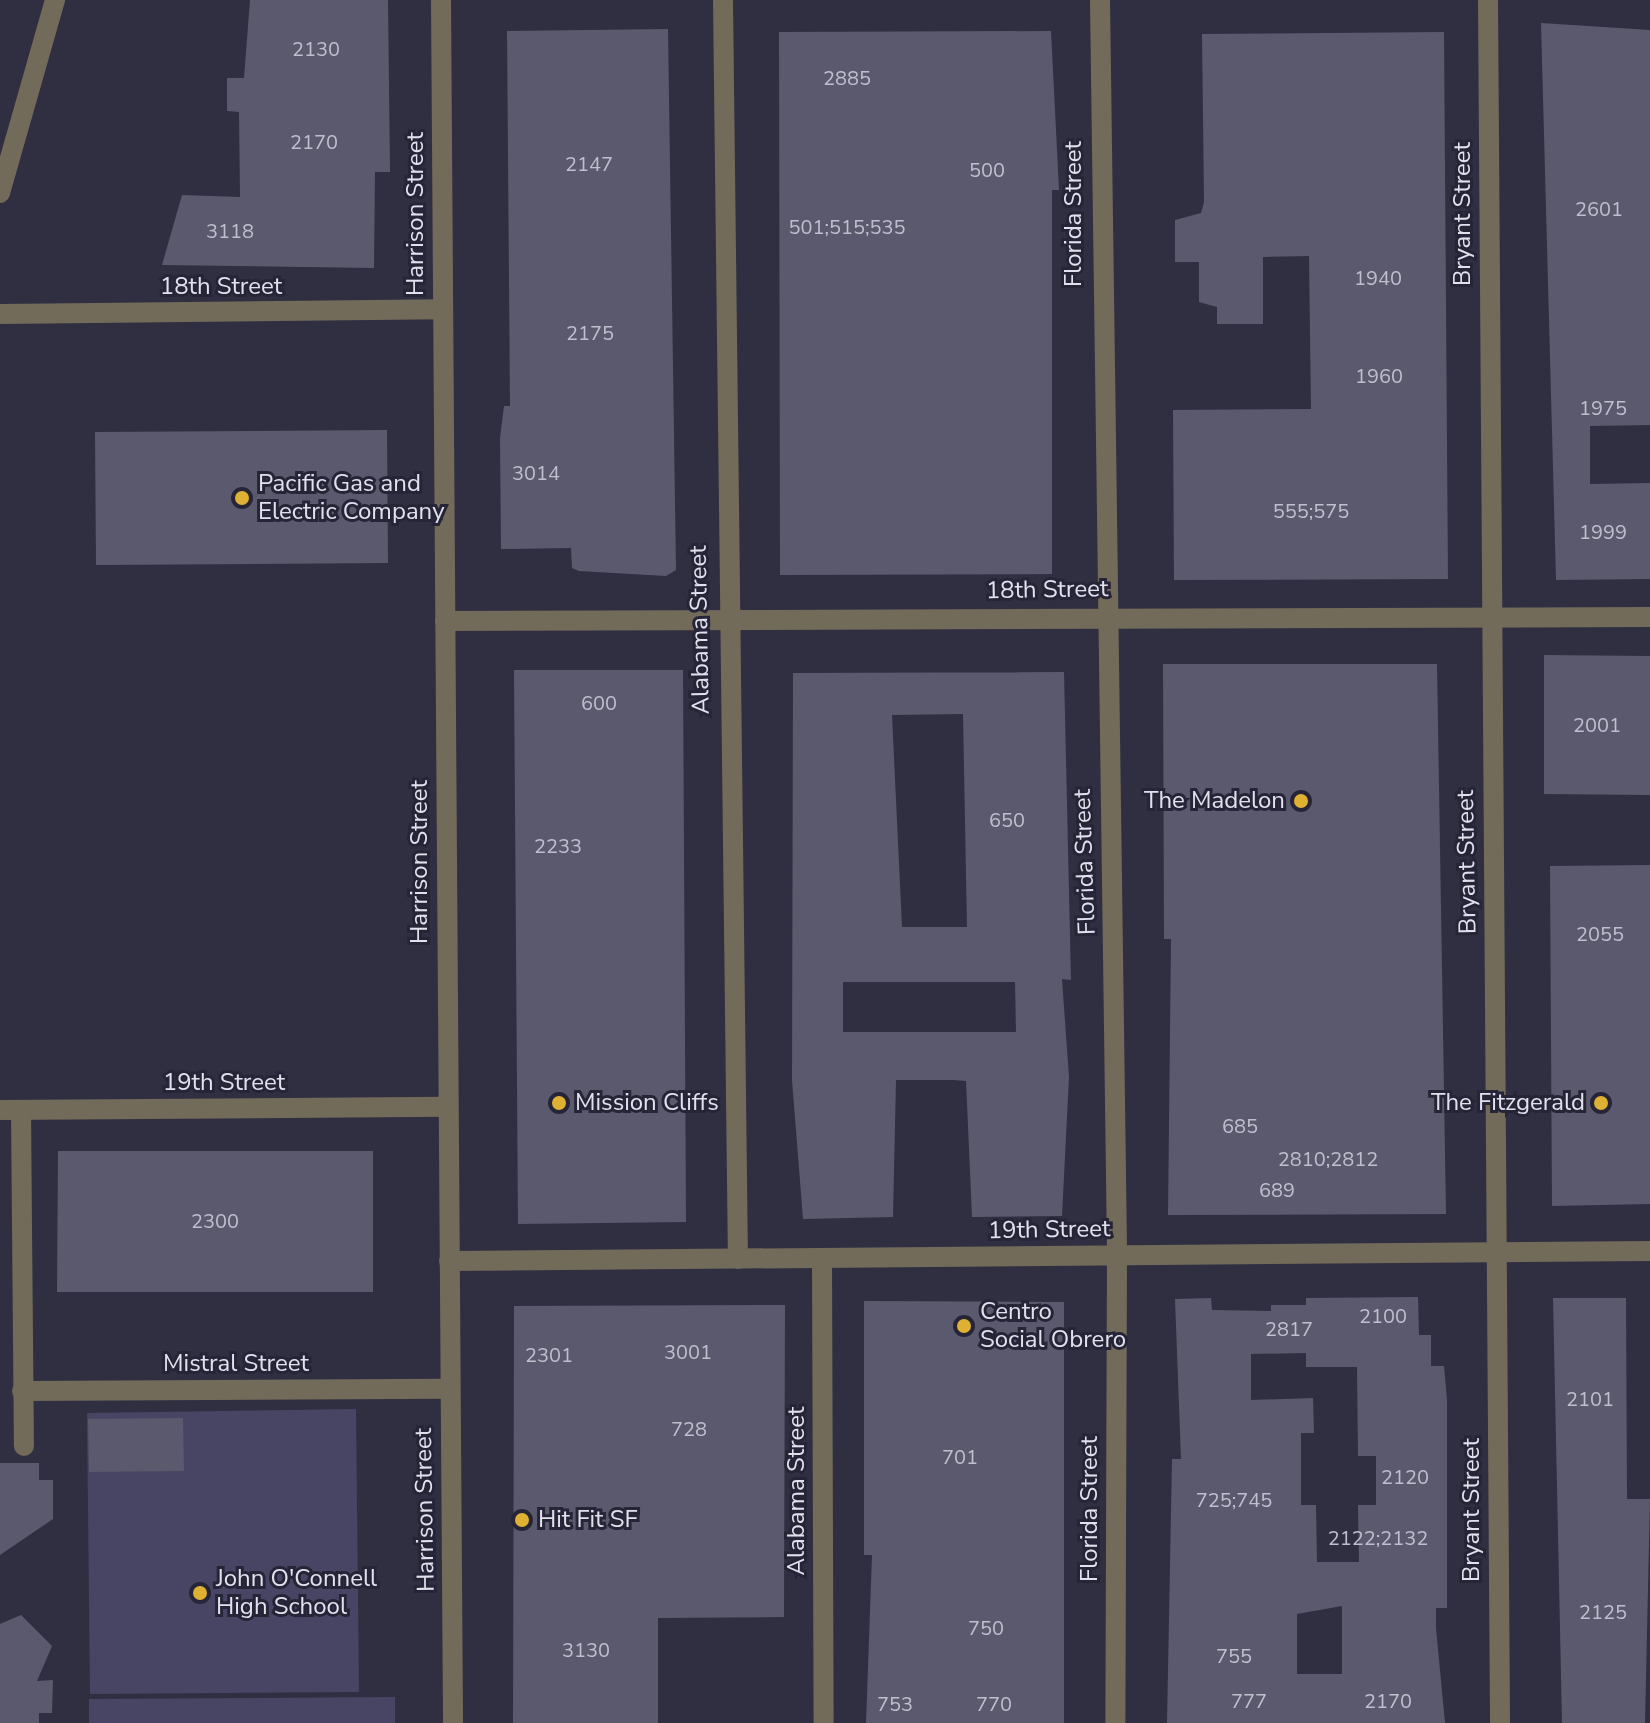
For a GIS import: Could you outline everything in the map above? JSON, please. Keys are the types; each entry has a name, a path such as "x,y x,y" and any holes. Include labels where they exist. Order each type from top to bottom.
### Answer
{"street":[{"path":"0,193 55,0"},
{"name":"Harrison Street","path":"441,0 453,1723"},
{"name":"Alabama Street","path":"723,0 725,620 738,1259"},
{"name":"Florida Street","path":"1100,0 1103,615 1117,1256 1115,1723"},
{"name":"Bryant Street","path":"1488,0 1500,1723"},
{"name":"18th Street","path":"0,314 442,309"},
{"name":"18th Street","path":"445,621 1103,615 1650,617"},
{"name":"19th Street","path":"0,1110 448,1107"},
{"path":"21,1110 24,1446"},
{"name":"19th Street","path":"449,1261 1650,1251"},
{"name":"Alabama Street","path":"822,1258 824,1723"},
{"name":"Mistral Street","path":"22,1391 449,1389"}],"shaded area":[{"name":"John O'Connell High School","path":"356,1409 359,1692 90,1694 87,1413"},
{"path":"395,1697 395,1723 89,1723 89,1699"}],"building":[{"path":"250,0 388,0 390,172 375,172 374,268 162,265 182,195 240,197 239,112 227,111 227,78 244,78"},
{"path":"1541,23 1650,30 1650,425 1590,426 1590,484 1650,483 1650,579 1556,580"},
{"path":"668,29 676,570 666,576 579,571 572,568 571,548 501,549 500,438 504,406 510,406 507,31"},
{"path":"1051,31 1059,190 1052,190 1052,574 780,575 779,32"},
{"path":"1444,32 1448,579 1174,580 1173,410 1311,409 1309,256 1263,257 1263,324 1217,324 1217,307 1199,302 1199,262 1175,262 1175,220 1201,213 1204,202 1202,34"},
{"name":"Pacific Gas and Electric Company","path":"387,430 388,563 96,565 95,432"},
{"path":"1544,655 1650,656 1650,795 1544,794"},
{"path":"1163,664 1437,664 1446,1214 1168,1215 1171,939 1164,939"},
{"path":"514,670 683,670 686,1222 518,1224"},
{"path":"1064,672 1071,980 1062,979 1069,1077 1062,1216 972,1217 966,1081 896,1080 893,1217 803,1219 792,1080 793,673","holes":["963,714 967,927 902,927 892,715","843,982 1015,982 1016,1032 843,1032"]},
{"path":"1650,865 1650,1204 1552,1206 1550,866"},
{"path":"58,1151 373,1151 373,1292 57,1292"},
{"path":"1418,1297 1419,1335 1431,1335 1431,1366 1444,1366 1447,1400 1447,1608 1436,1608 1436,1628 1445,1723 1167,1723 1172,1459 1181,1459 1175,1299 1211,1298 1212,1310 1271,1311 1271,1305 1306,1305 1306,1298","holes":["1306,1353 1306,1367 1357,1367 1358,1456 1376,1456 1376,1505 1358,1505 1359,1562 1317,1562 1316,1505 1301,1505 1301,1433 1314,1433 1313,1398 1251,1400 1251,1354","1342,1606 1342,1674 1297,1674 1297,1614"]},
{"path":"1553,1298 1626,1298 1627,1499 1650,1499 1645,1723 1562,1723"},
{"path":"864,1301 1064,1302 1064,1723 866,1723 872,1555 864,1555"},
{"path":"785,1305 784,1617 658,1618 658,1723 513,1723 514,1306"},
{"path":"183,1418 184,1471 89,1472 88,1419"},
{"path":"0,1463 39,1463 39,1480 53,1480 53,1519 0,1555"},
{"path":"21,1615 52,1646 37,1681 53,1680 52,1713 39,1713 39,1723 0,1723 0,1624"}],"place":[{"name":"Pacific Gas and Electric Company","path":"242,498"},
{"name":"The Madelon","path":"1301,801"},
{"name":"Mission Cliffs","path":"559,1103"},
{"name":"The Fitzgerald","path":"1601,1103"},
{"name":"Centro Social Obrero","path":"964,1326"},
{"name":"Hit Fit SF","path":"522,1520"},
{"name":"John O'Connell High School","path":"200,1593"}]}
